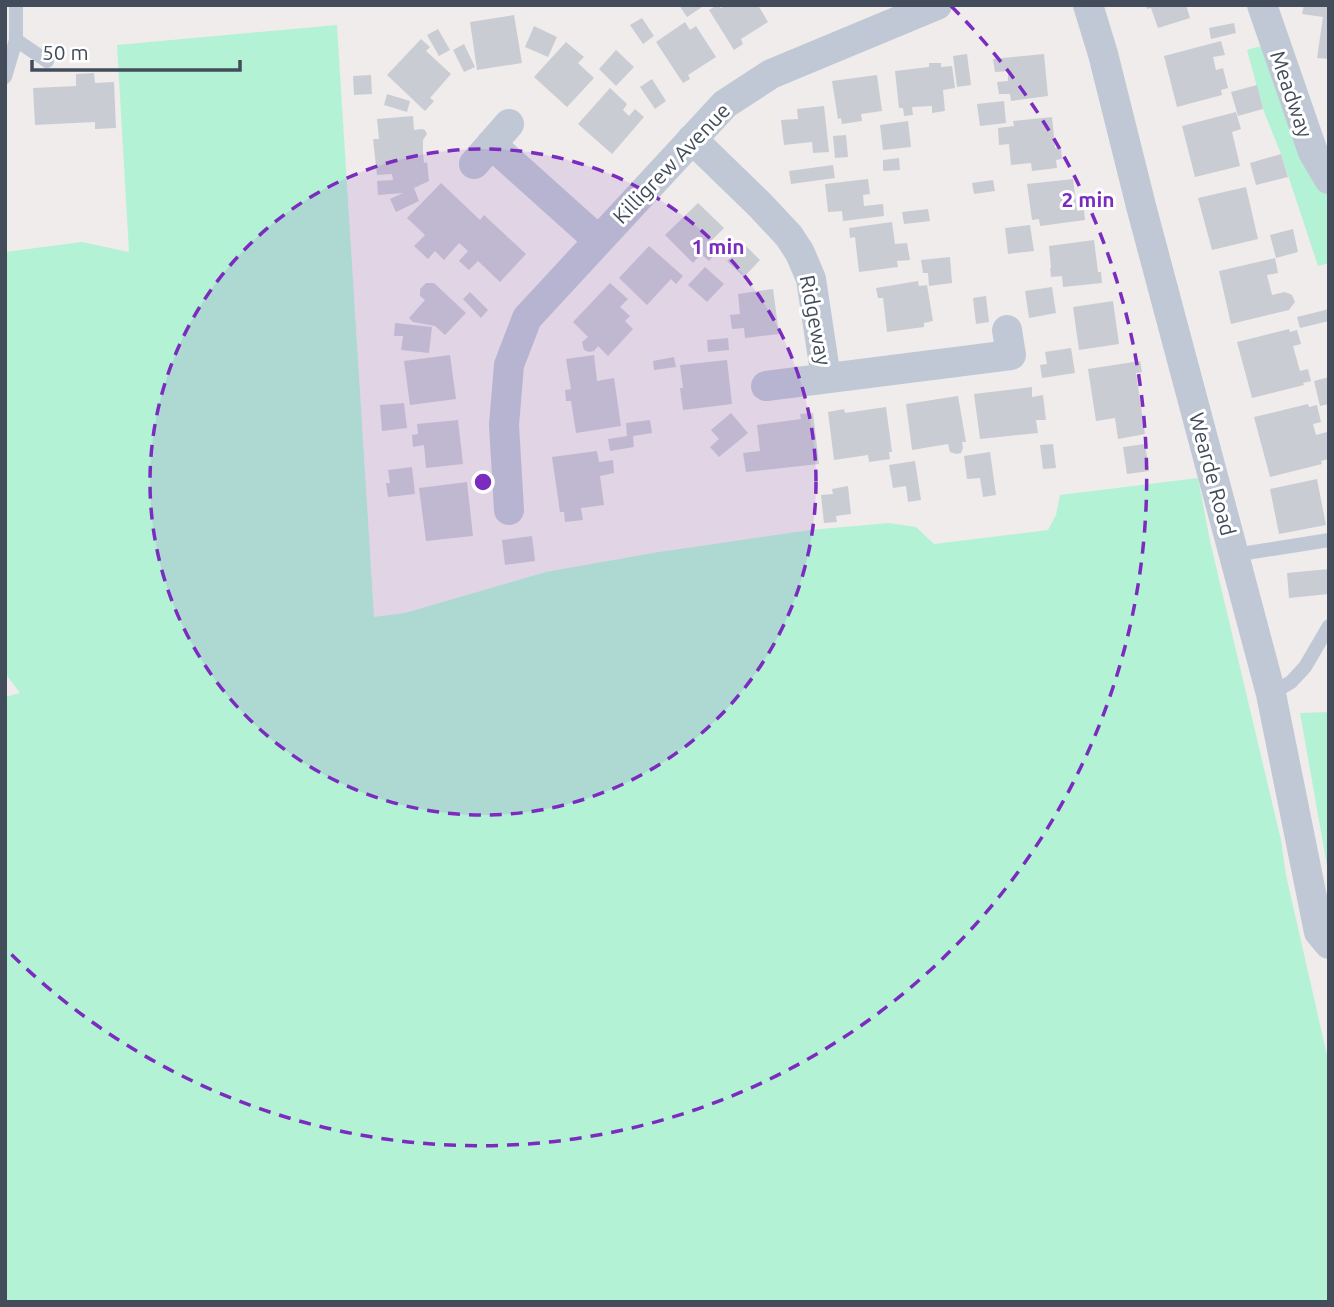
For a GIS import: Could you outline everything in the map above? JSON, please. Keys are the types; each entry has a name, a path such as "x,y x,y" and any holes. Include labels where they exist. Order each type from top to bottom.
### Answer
{"street":[{"name":"Killigrew Avenue","path":"509,510 504,425 509,365 527,318 724,104 771,74 937,5"},
{"name":"Wearde Road","path":"1088,5 1271,694 1319,932 1329,944"},
{"name":"Meadway","path":"1262,5 1312,152 1329,179"},
{"name":"Ridgeway","path":"692,139 760,205 789,236 800,253 811,279 826,378"},
{"name":"Killigrew Avenue","path":"491,144 598,240"},
{"name":"Ridgeway","path":"766,386 1011,355 1007,330"}],"lane":[{"path":"5,77 16,40 16,5"},
{"path":"16,40 47,61"},
{"path":"1234,555 1329,540"},
{"path":"1271,694 1291,682 1306,667 1329,625"}],"green space":[{"path":"337,25 374,617 405,613 546,572 810,530 889,523 916,527 934,544 1048,530 1056,515 1060,495 1198,478 1329,1064 1329,1302 5,1302 5,697 20,693 5,673 5,252 82,242 129,252 117,45"},
{"path":"1275,42 1329,179 1329,263 1318,266 1281,154 1263,109 1247,50"},
{"path":"1329,712 1329,877 1300,713"}],"building":[{"path":"679,5 705,5 687,17"},
{"path":"717,5 721,8 726,5 758,5 768,22 741,39 743,44 734,50 709,10"},
{"path":"1146,5 1186,5 1190,18 1158,28 1151,8 1147,9"},
{"path":"1304,5 1329,5 1329,59 1317,58 1323,17 1302,14"},
{"path":"514,15 522,63 477,70 470,22"},
{"path":"642,18 654,36 643,44 630,25"},
{"path":"685,22 690,30 696,26 716,57 688,75 690,79 683,83 656,42"},
{"path":"1234,23 1236,33 1211,39 1209,28"},
{"path":"534,26 557,37 548,57 525,47"},
{"path":"438,29 450,50 439,56 427,35"},
{"path":"421,39 430,47 426,51 451,74 430,98 434,101 425,111 387,75"},
{"path":"1221,41 1225,55 1213,57 1216,70 1223,68 1228,88 1221,90 1222,95 1177,107 1164,56"},
{"path":"566,42 584,57 578,63 594,78 567,107 534,77"},
{"path":"464,44 475,67 464,72 453,50"},
{"path":"616,50 634,67 616,86 599,69"},
{"path":"967,54 971,85 957,87 953,56"},
{"path":"1044,54 1048,96 1011,101 1010,94 999,94 997,82 1008,81 1008,71 995,72 993,59"},
{"path":"929,63 941,63 941,67 952,66 955,88 943,90 945,111 932,113 932,106 912,107 913,115 904,116 903,108 899,108 895,71 929,67"},
{"path":"94,73 95,83 114,82 116,128 95,129 95,122 35,125 33,88 76,86 76,74"},
{"path":"371,75 372,94 354,95 353,76"},
{"path":"877,75 882,111 861,114 862,121 842,124 841,118 838,119 832,81"},
{"path":"652,79 666,101 655,109 640,87"},
{"path":"1257,85 1263,109 1238,116 1231,92"},
{"path":"610,88 627,104 623,110 629,116 635,109 644,117 612,154 578,124"},
{"path":"387,94 410,101 407,112 384,105"},
{"path":"1004,101 1006,123 980,126 977,104"},
{"path":"824,106 829,152 813,153 812,142 784,145 781,120 798,119 797,109"},
{"path":"1236,112 1241,129 1232,132 1240,166 1195,177 1182,126"},
{"path":"413,116 414,130 422,129 427,134 423,140 423,152 429,181 414,188 419,201 396,212 390,199 403,193 378,195 377,181 393,180 392,174 377,175 373,139 379,139 377,119"},
{"path":"1052,117 1055,148 1061,147 1062,159 1056,160 1057,168 1032,171 1031,163 1011,165 1009,144 999,145 998,128 1014,126 1013,121"},
{"path":"908,121 911,147 883,150 880,125"},
{"path":"846,135 848,157 835,158 833,136"},
{"path":"1281,154 1288,177 1256,185 1250,163"},
{"path":"899,158 900,170 883,171 883,160"},
{"path":"833,165 835,178 791,184 789,171"},
{"path":"868,179 870,194 863,195 864,206 883,204 884,216 843,221 842,211 828,212 825,184"},
{"path":"1073,179 1077,211 1084,210 1085,220 1040,226 1039,219 1032,220 1027,184"},
{"path":"993,180 995,191 974,194 972,183"},
{"path":"441,183 480,220 484,215 526,254 500,282 478,261 469,270 459,261 468,251 459,243 444,260 435,251 428,259 414,246 425,235 407,218"},
{"path":"1246,187 1258,239 1212,250 1198,198"},
{"path":"698,203 724,228 709,243 717,252 709,261 701,254 693,263 665,235"},
{"path":"928,209 930,221 904,224 902,212"},
{"path":"892,222 895,244 907,243 910,260 897,261 898,267 859,272 855,237 850,238 849,228"},
{"path":"1030,225 1034,251 1008,254 1005,228"},
{"path":"1293,229 1298,252 1276,258 1270,235"},
{"path":"1094,240 1102,283 1063,287 1062,276 1051,277 1049,246"},
{"path":"744,244 760,260 744,277 727,261"},
{"path":"649,246 683,276 676,284 671,279 647,305 619,278"},
{"path":"950,257 952,283 929,286 928,273 923,273 921,260"},
{"path":"1275,258 1278,273 1267,275 1272,295 1285,292 1292,295 1295,302 1289,310 1231,324 1219,271"},
{"path":"705,267 724,284 707,302 688,285"},
{"path":"918,281 919,286 927,285 933,321 924,323 924,327 887,332 883,298 878,298 876,288"},
{"path":"426,283 434,283 466,313 445,335 435,326 413,322 409,318 425,300 420,296 420,289"},
{"path":"610,283 628,299 620,307 630,316 625,321 633,329 608,356 598,346 594,351 584,350 582,342 588,337 573,322"},
{"path":"1052,287 1056,313 1029,318 1025,291"},
{"path":"773,289 779,334 745,338 744,328 732,329 730,315 740,314 738,294"},
{"path":"470,292 488,310 481,318 463,299"},
{"path":"986,296 989,322 976,324 973,298"},
{"path":"1113,301 1119,344 1079,350 1073,307"},
{"path":"1329,309 1329,321 1300,328 1297,317"},
{"path":"395,323 432,327 429,353 401,350 403,336 394,336"},
{"path":"1289,329 1290,332 1297,330 1301,344 1293,346 1300,371 1308,369 1311,381 1252,398 1237,342"},
{"path":"728,338 729,350 708,352 707,340"},
{"path":"1071,348 1075,373 1042,378 1040,365 1047,364 1045,352"},
{"path":"450,355 456,399 410,405 404,361"},
{"path":"594,355 597,381 614,378 621,426 576,433 571,401 566,401 565,390 571,389 566,359"},
{"path":"674,357 676,367 654,370 653,361"},
{"path":"727,360 732,404 683,410 680,365"},
{"path":"1140,361 1142,372 1136,373 1145,434 1118,439 1115,418 1096,421 1088,369"},
{"path":"1329,377 1329,404 1320,406 1314,381"},
{"path":"1032,387 1032,397 1043,395 1046,420 1036,420 1038,433 980,439 974,394"},
{"path":"958,396 966,442 962,442 961,453 950,452 948,444 912,450 906,404"},
{"path":"404,403 407,428 382,431 380,405"},
{"path":"1308,404 1309,407 1317,405 1321,422 1313,424 1316,435 1327,432 1329,459 1321,461 1322,464 1270,477 1254,417"},
{"path":"886,407 892,452 889,452 890,459 869,462 868,455 834,460 828,412 844,409 845,413"},
{"path":"731,413 748,433 719,457 710,447 719,439 711,430"},
{"path":"813,413 819,464 746,472 743,453 760,451 757,425 801,419 800,414"},
{"path":"458,420 463,464 426,468 424,445 413,447 412,435 418,434 417,424"},
{"path":"650,420 652,433 633,436 634,447 610,451 608,439 627,436 626,423"},
{"path":"1053,444 1056,468 1043,469 1040,445"},
{"path":"1145,444 1149,471 1127,474 1123,447"},
{"path":"597,451 599,462 613,460 614,473 600,476 604,505 581,508 583,520 565,522 564,512 560,512 552,457"},
{"path":"990,452 996,495 983,497 980,478 967,479 964,456"},
{"path":"915,461 921,500 908,502 906,486 893,488 889,465"},
{"path":"412,467 415,494 388,497 388,470"},
{"path":"1317,479 1326,525 1279,534 1270,489"},
{"path":"467,482 473,536 426,541 419,488"},
{"path":"848,486 851,514 836,516 837,522 824,523 821,495 833,494 832,489"},
{"path":"532,536 535,561 505,565 502,540"},
{"path":"1329,569 1329,594 1289,598 1287,573"}]}
